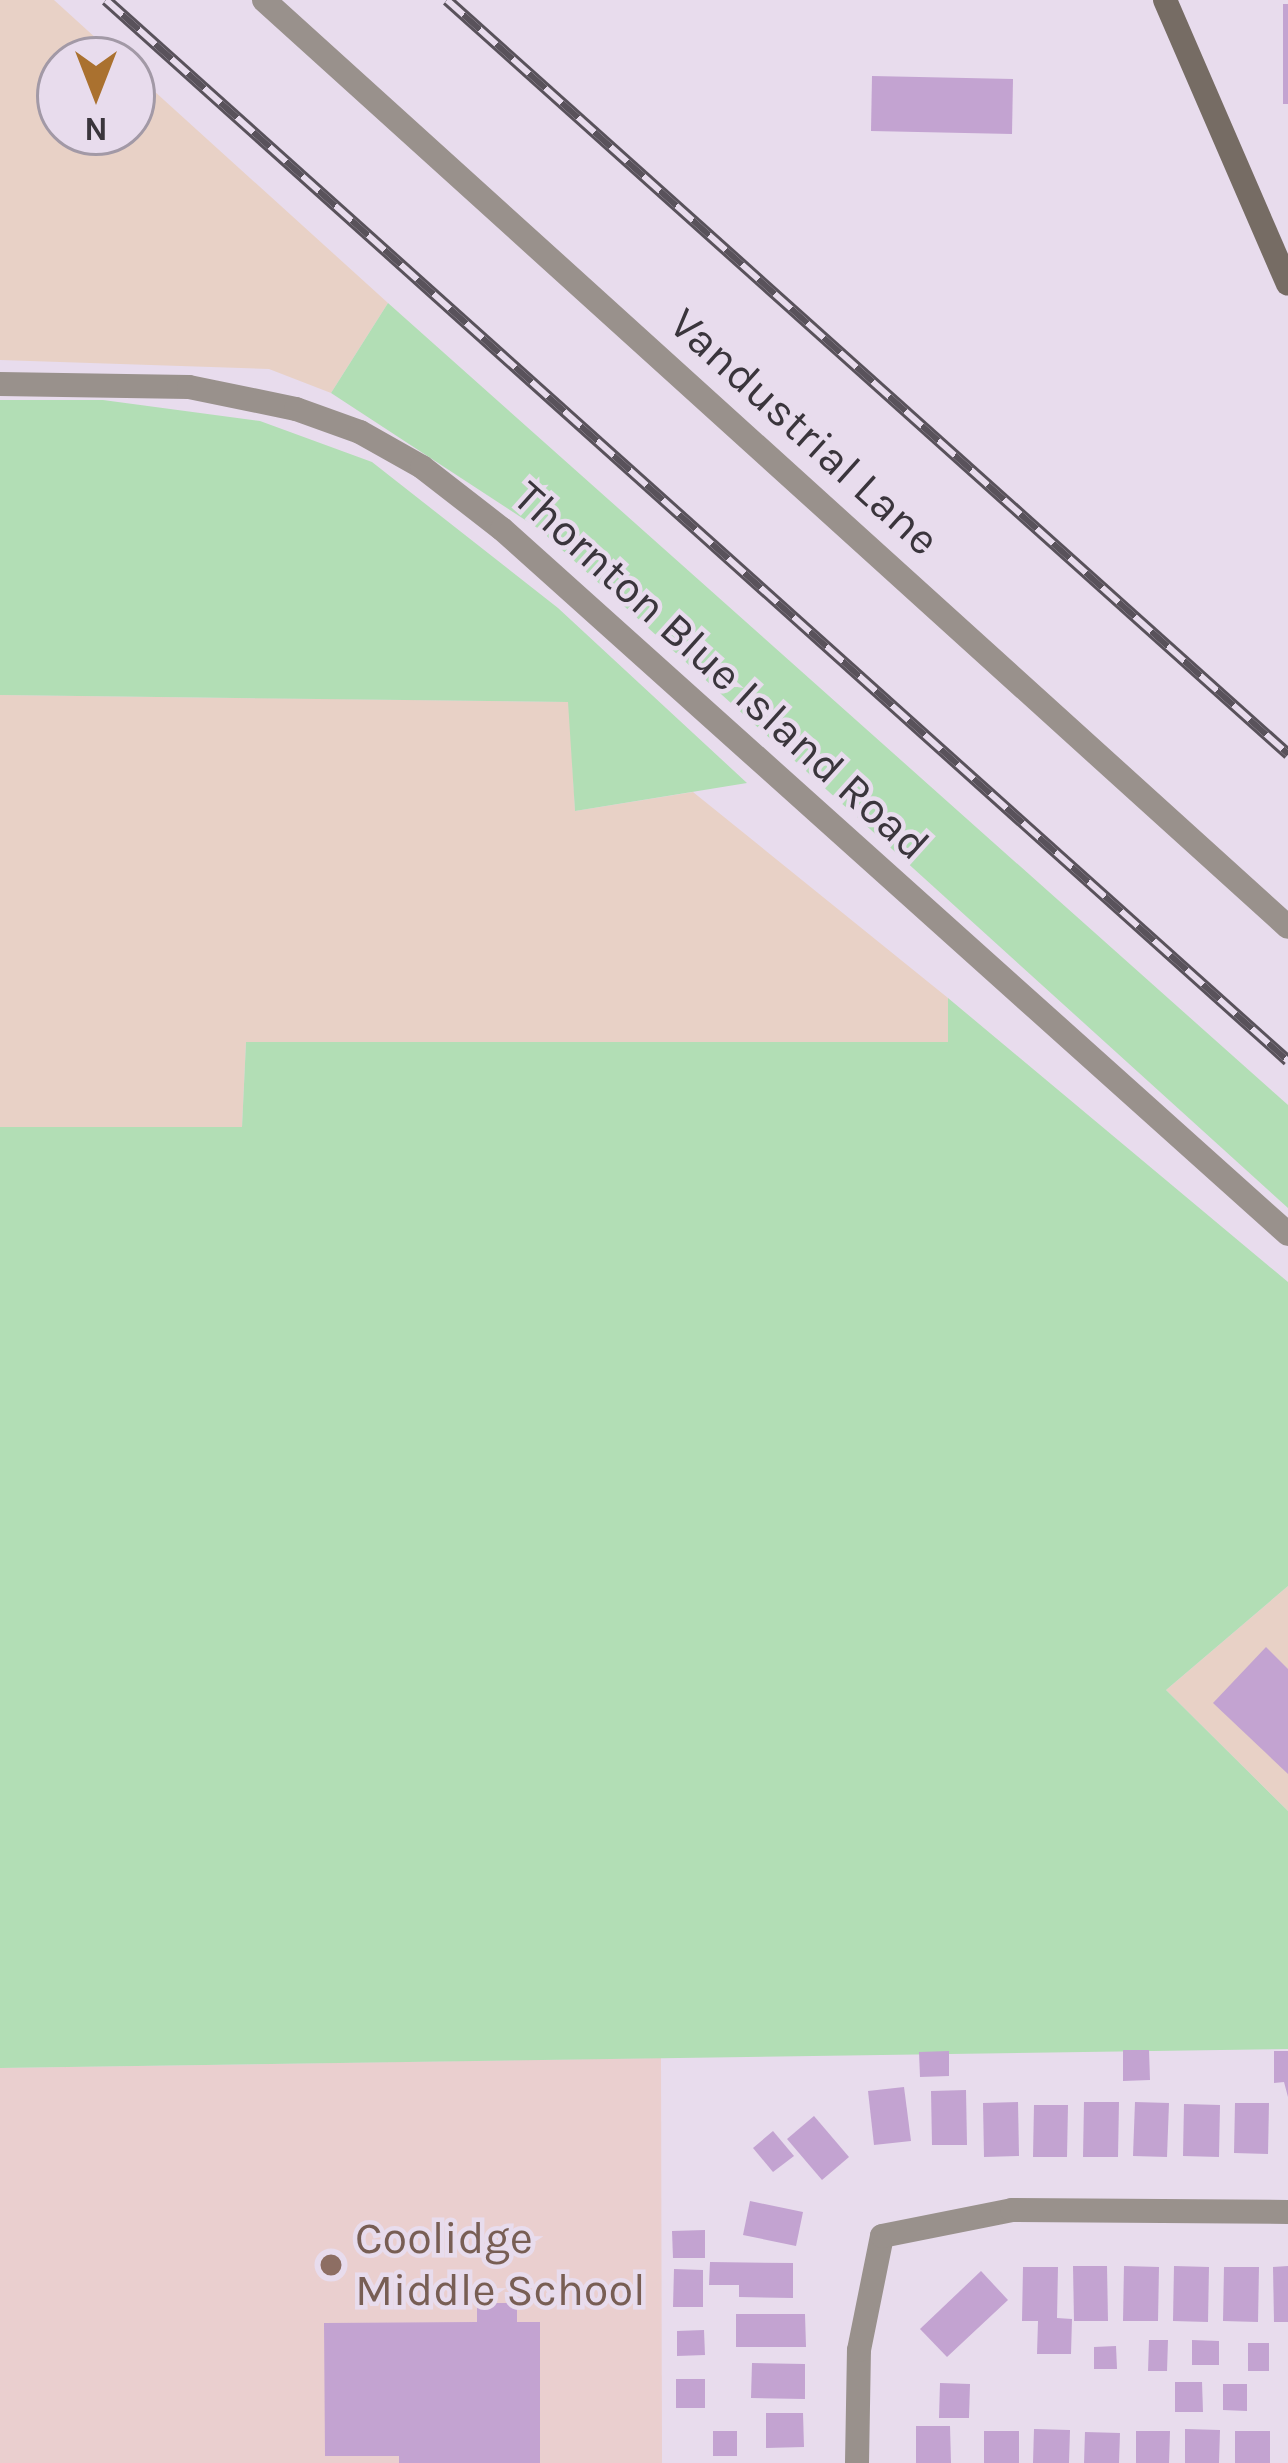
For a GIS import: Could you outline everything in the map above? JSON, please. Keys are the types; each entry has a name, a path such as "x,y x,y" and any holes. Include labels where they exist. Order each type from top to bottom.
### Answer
{"street":[{"name":"Vandustrial Lane","path":"264,0 1288,927"},
{"path":"1166,0 1288,284"},
{"name":"Thornton Blue Island Road","path":"0,384 189,387 296,409 360,432 422,467 502,530 1288,1234"},
{"path":"857,2463 859,2350 882,2236 1012,2210 1288,2212"}],"shaded area":[{"path":"0,0 54,0 94,36 36,36 36,156 156,156 156,93 388,303 331,393 269,369 0,360"},
{"path":"0,695 569,702 575,811 693,792 948,998 949,1042 246,1042 242,1127 0,1127"},
{"path":"1288,1586 1288,1811 1166,1690"},
{"name":"Coolidge Middle School","path":"661,2058 662,2463 0,2463 0,2068"}],"green space":[{"path":"388,303 1288,1105 1288,1208 539,529 331,393"},
{"path":"0,400 103,400 260,421 372,462 558,608 747,783 575,811 568,702 0,695"},
{"path":"948,998 1288,1282 1288,1586 1166,1690 1288,1811 1288,2049 0,2068 0,1127 242,1127 246,1042 948,1042"}],"building":[{"path":"1283,4 1288,4 1288,104 1283,104"},
{"path":"872,76 1013,79 1012,134 871,131"},
{"path":"1266,1647 1288,1669 1288,1774 1213,1703"},
{"path":"1123,2050 1149,2050 1150,2080 1123,2081"},
{"path":"949,2051 949,2076 920,2077 919,2052"},
{"path":"1274,2051 1288,2051 1288,2097 1284,2082 1274,2083"},
{"path":"904,2087 911,2141 874,2145 868,2091"},
{"path":"966,2090 967,2145 932,2145 931,2091"},
{"path":"1018,2102 1019,2156 984,2157 983,2103"},
{"path":"1084,2102 1119,2102 1118,2157 1083,2157"},
{"path":"1135,2102 1169,2103 1167,2157 1133,2156"},
{"path":"1235,2103 1269,2103 1268,2154 1234,2153"},
{"path":"1184,2104 1220,2105 1219,2157 1183,2156"},
{"path":"1034,2105 1068,2105 1067,2157 1033,2157"},
{"path":"814,2116 849,2157 822,2180 787,2139"},
{"path":"773,2131 794,2156 773,2172 753,2148"},
{"path":"750,2201 803,2212 796,2246 743,2235"},
{"path":"705,2230 705,2258 673,2258 672,2231"},
{"path":"710,2262 793,2263 793,2298 739,2297 739,2285 709,2285"},
{"path":"1073,2266 1107,2266 1108,2321 1074,2321"},
{"path":"1124,2266 1159,2267 1158,2321 1123,2321"},
{"path":"1174,2266 1209,2267 1208,2322 1173,2321"},
{"path":"1288,2266 1288,2322 1274,2322 1273,2267"},
{"path":"1023,2267 1058,2267 1057,2318 1072,2319 1071,2354 1037,2354 1038,2321 1022,2321"},
{"path":"1224,2267 1259,2267 1258,2322 1223,2321"},
{"path":"674,2269 703,2270 703,2307 673,2307"},
{"path":"981,2271 1008,2300 947,2357 920,2329"},
{"path":"477,2303 517,2303 517,2322 540,2322 540,2463 399,2463 399,2456 325,2456 324,2323 477,2322"},
{"path":"736,2314 805,2314 806,2347 736,2347"},
{"path":"704,2330 705,2355 677,2356 677,2331"},
{"path":"1149,2340 1168,2340 1167,2371 1148,2371"},
{"path":"1192,2340 1219,2341 1219,2365 1192,2365"},
{"path":"1248,2343 1269,2343 1269,2371 1248,2371"},
{"path":"1116,2346 1117,2369 1094,2369 1094,2347"},
{"path":"752,2363 805,2364 805,2399 751,2398"},
{"path":"676,2379 705,2379 705,2408 676,2408"},
{"path":"1175,2382 1202,2382 1203,2412 1175,2412"},
{"path":"940,2383 970,2384 969,2418 939,2418"},
{"path":"1223,2384 1247,2384 1247,2411 1223,2410"},
{"path":"766,2413 803,2413 804,2447 766,2448"},
{"path":"916,2426 950,2426 951,2463 916,2463"},
{"path":"1034,2429 1070,2430 1069,2463 1033,2463"},
{"path":"1185,2429 1220,2430 1219,2463 1185,2463"},
{"path":"713,2431 737,2431 737,2456 713,2456"},
{"path":"984,2431 1019,2431 1019,2463 984,2463"},
{"path":"1136,2431 1170,2431 1169,2463 1136,2463"},
{"path":"1235,2431 1270,2431 1270,2463 1235,2463"},
{"path":"1085,2432 1120,2433 1119,2463 1084,2463"}],"railway":[{"path":"106,0 1288,1061"},
{"path":"447,0 1288,754"}],"place":[{"name":"Coolidge Middle School","path":"331,2265"}]}
